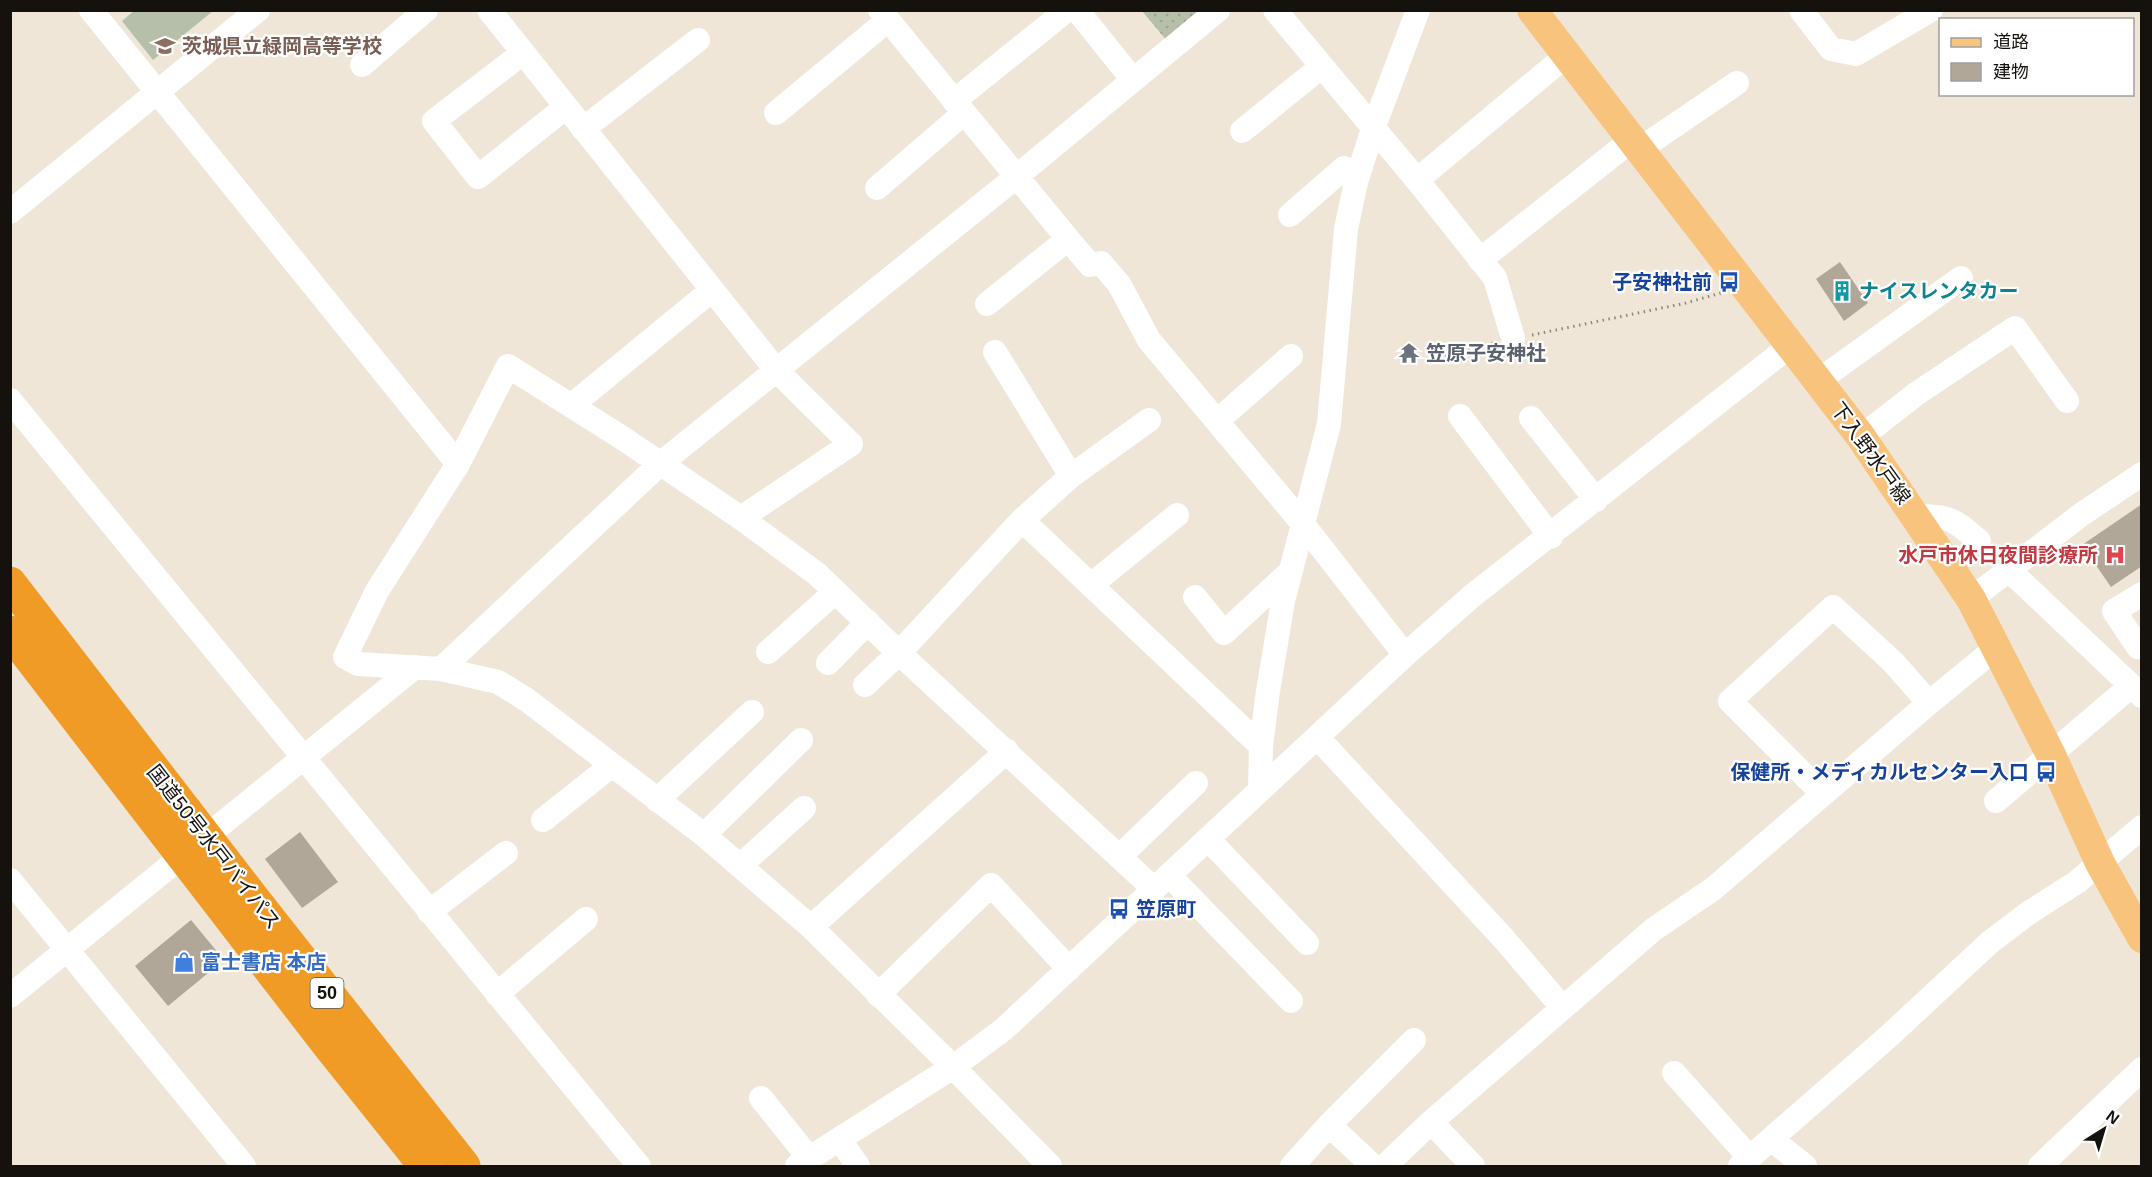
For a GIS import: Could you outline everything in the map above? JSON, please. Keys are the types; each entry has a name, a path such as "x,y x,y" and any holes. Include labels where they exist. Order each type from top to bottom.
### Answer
{"highway":[{"name":"国道50号水戸バイパス","path":"10,583 194,846 329,1046 425,1167"},
{"name":"国道50号水戸バイパス","path":"10,632 194,846 464,1167"}],"main road":[{"name":"下入野水戸線","path":"1534,11 1861,437 1971,599 2050,753 2100,863 2142,938"}],"street":[{"path":"91,10 458,464"},
{"path":"10,212 258,10"},
{"path":"362,65 426,10"},
{"path":"489,10 777,371 851,444 741,518"},
{"path":"877,188 959,107 1066,10"},
{"path":"1077,10 1133,80"},
{"path":"441,669 660,464 1016,177 1218,10"},
{"path":"1275,10 1495,278 1513,338"},
{"path":"1260,790 1268,691 1283,601 1329,424 1346,229 1356,182 1373,129 1418,10"},
{"path":"1801,10 1831,48 1856,54 1931,10"},
{"path":"776,113 884,15 1090,265 1101,262 1119,284 1149,340 1303,524 1405,655"},
{"path":"583,129 698,40"},
{"path":"523,53 434,121 478,177 566,107"},
{"path":"1416,180 1567,55"},
{"path":"1242,131 1321,67"},
{"path":"1480,260 1636,144 1737,82"},
{"path":"1290,215 1344,168 1356,182"},
{"path":"987,304 1068,239"},
{"path":"1818,381 1961,278"},
{"path":"572,405 712,290"},
{"path":"1861,437 1916,394 2015,328 2067,400"},
{"path":"762,1098 803,1162 953,1067 1004,1029 1405,655 1472,596 1551,537 1791,345"},
{"path":"995,352 1071,476"},
{"path":"1218,421 1291,356"},
{"path":"1050,1167 953,1067 811,927 704,835 527,700 498,682 441,669 358,664 345,657 377,591 458,464 508,366 572,405 741,518 817,574 1119,857 1161,882 1291,1001"},
{"path":"10,400 639,1167"},
{"path":"1460,416 1551,537"},
{"path":"1531,418 1596,500"},
{"path":"865,685 899,653 1022,520 1071,476 1149,420"},
{"path":"1971,599 2082,514 2142,474"},
{"path":"1090,585 1177,515"},
{"path":"1916,516 1939,516 1955,520 1979,541"},
{"path":"1022,520 1262,746"},
{"path":"1996,801 2050,753 2136,691 2009,570"},
{"path":"1195,597 1224,633 1291,571"},
{"path":"768,652 835,592"},
{"path":"2109,665 2140,646 2115,611 2142,594"},
{"path":"1823,794 1730,701 1833,607 1893,662 1929,703"},
{"path":"828,663 868,622"},
{"path":"1385,1167 1431,1122 1562,1007 1654,929 1713,889 1996,648"},
{"path":"10,996 415,667"},
{"path":"657,800 752,712"},
{"path":"1317,737 1504,939 1562,1007"},
{"path":"704,835 801,740"},
{"path":"811,927 1007,751"},
{"path":"543,820 612,765"},
{"path":"1119,857 1196,783"},
{"path":"741,865 804,808"},
{"path":"1674,1073 1745,1162 1889,1036 1989,943 2027,914 2078,882 2142,827"},
{"path":"1208,839 1307,943"},
{"path":"429,912 506,853"},
{"path":"10,880 244,1167"},
{"path":"879,995 991,885 1069,969"},
{"path":"497,994 586,919"},
{"path":"1292,1167 1329,1125 1414,1040"},
{"path":"2040,1167 2142,1069"},
{"path":"1431,1122 1473,1167"},
{"path":"1329,1125 1373,1167"},
{"path":"840,1140 858,1167"},
{"path":"1772,1140 1805,1167"}],"path":[{"path":"1445,355 1513,338 1686,303 1746,286"}],"green space":[{"path":"135,10 213,11 153,60 122,21"},
{"path":"1142,11 1206,11 1168,42"}],"building":[{"name":"ナイスレンタカー","path":"1840,262 1868,303 1844,321 1816,279"},
{"name":"水戸市休日夜間診療所","path":"2142,504 2142,566 2111,587 2082,545"},
{"path":"300,832 338,882 302,908 265,859"},
{"path":"191,920 224,960 168,1006 135,966"}],"place":[{"name":"茨城県立緑岡高等学校","path":"165,46"},
{"name":"子安神社前","path":"1729,282"},
{"name":"ナイスレンタカー","path":"1842,291"},
{"name":"笠原子安神社","path":"1409,353"},
{"name":"水戸市休日夜間診療所","path":"2115,555"},
{"name":"保健所・メディカルセンター入口","path":"2046,772"},
{"name":"笠原町","path":"1119,909"},
{"name":"富士書店 本店","path":"184,962"}]}
